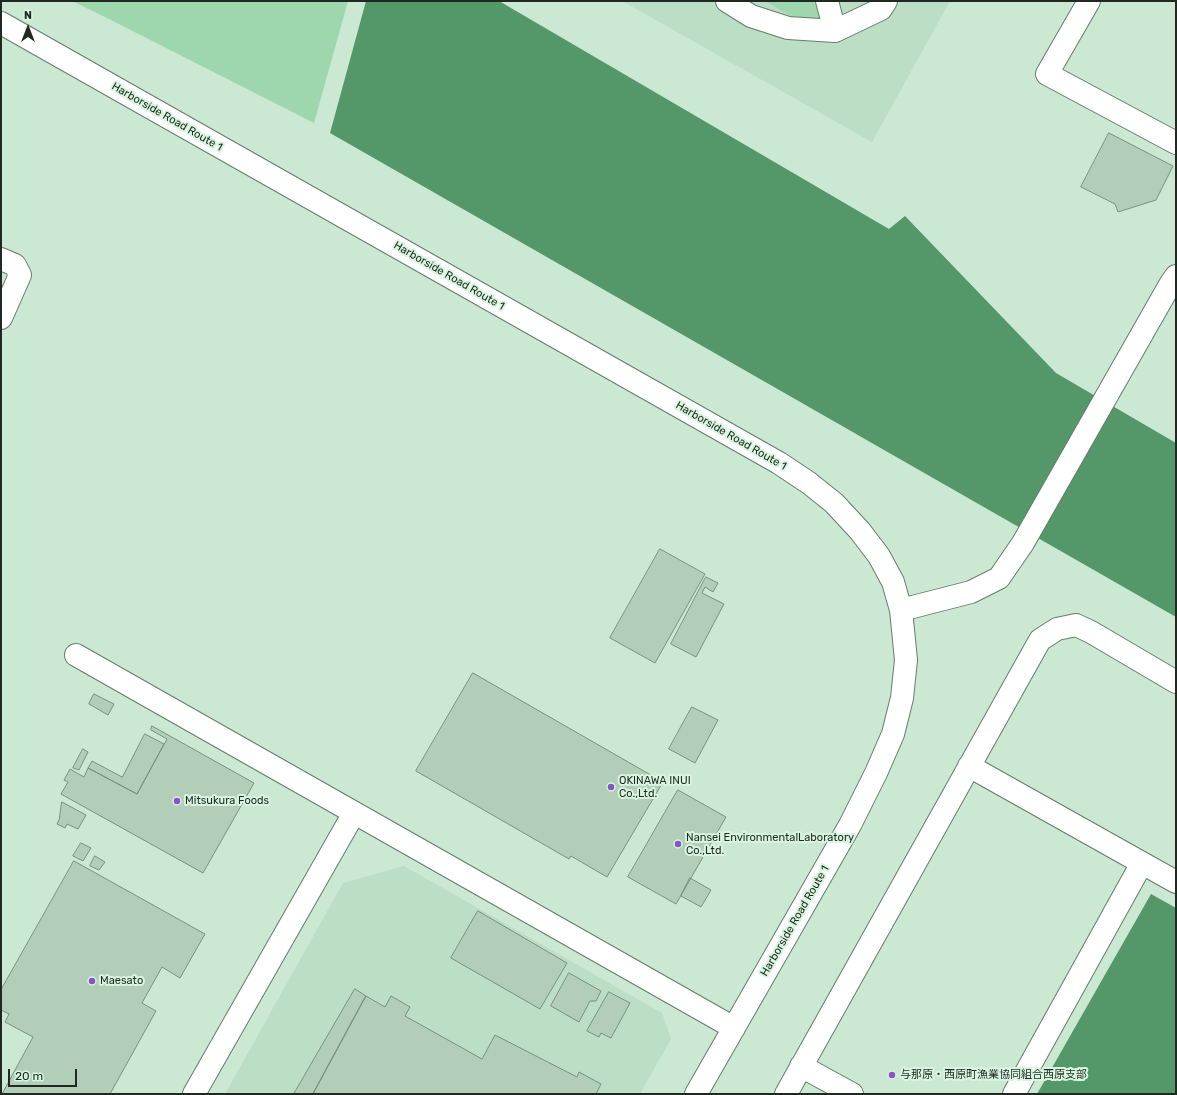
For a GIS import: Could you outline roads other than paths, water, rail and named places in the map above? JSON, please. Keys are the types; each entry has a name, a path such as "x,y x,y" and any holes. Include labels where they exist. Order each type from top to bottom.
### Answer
{"street":[{"path":"727,1 751,16 788,28 835,32 881,9 886,1"},
{"path":"827,1 835,32"},
{"path":"1089,1 1047,74 1176,143"},
{"name":"Harborside Road Route 1","path":"1,23 765,455 797,475 834,503 860,531 879,556 893,582 901,610 906,660 902,698 893,734 876,773 850,825 696,1094"},
{"path":"1,259 15,265 20,275 1,318"},
{"path":"901,610 971,592 999,578 1023,543 1173,279"},
{"path":"786,1094 1040,640 1057,629 1076,625 1091,632 1176,682"},
{"path":"76,655 734,1028"},
{"path":"969,766 1176,882"},
{"path":"194,1094 354,813"},
{"path":"1014,1094 1142,863"},
{"path":"801,1066 852,1094"}],"place":[{"name":"OKINAWA INUI Co.,Ltd.","path":"611,787"},
{"name":"Mitsukura Foods","path":"177,801"},
{"name":"Nansei EnvironmentalLaboratory Co.,Ltd.","path":"678,844"},
{"name":"Maesato","path":"92,981"},
{"name":"与那原・西原町漁業協同組合西原支部","path":"892,1075"}]}
